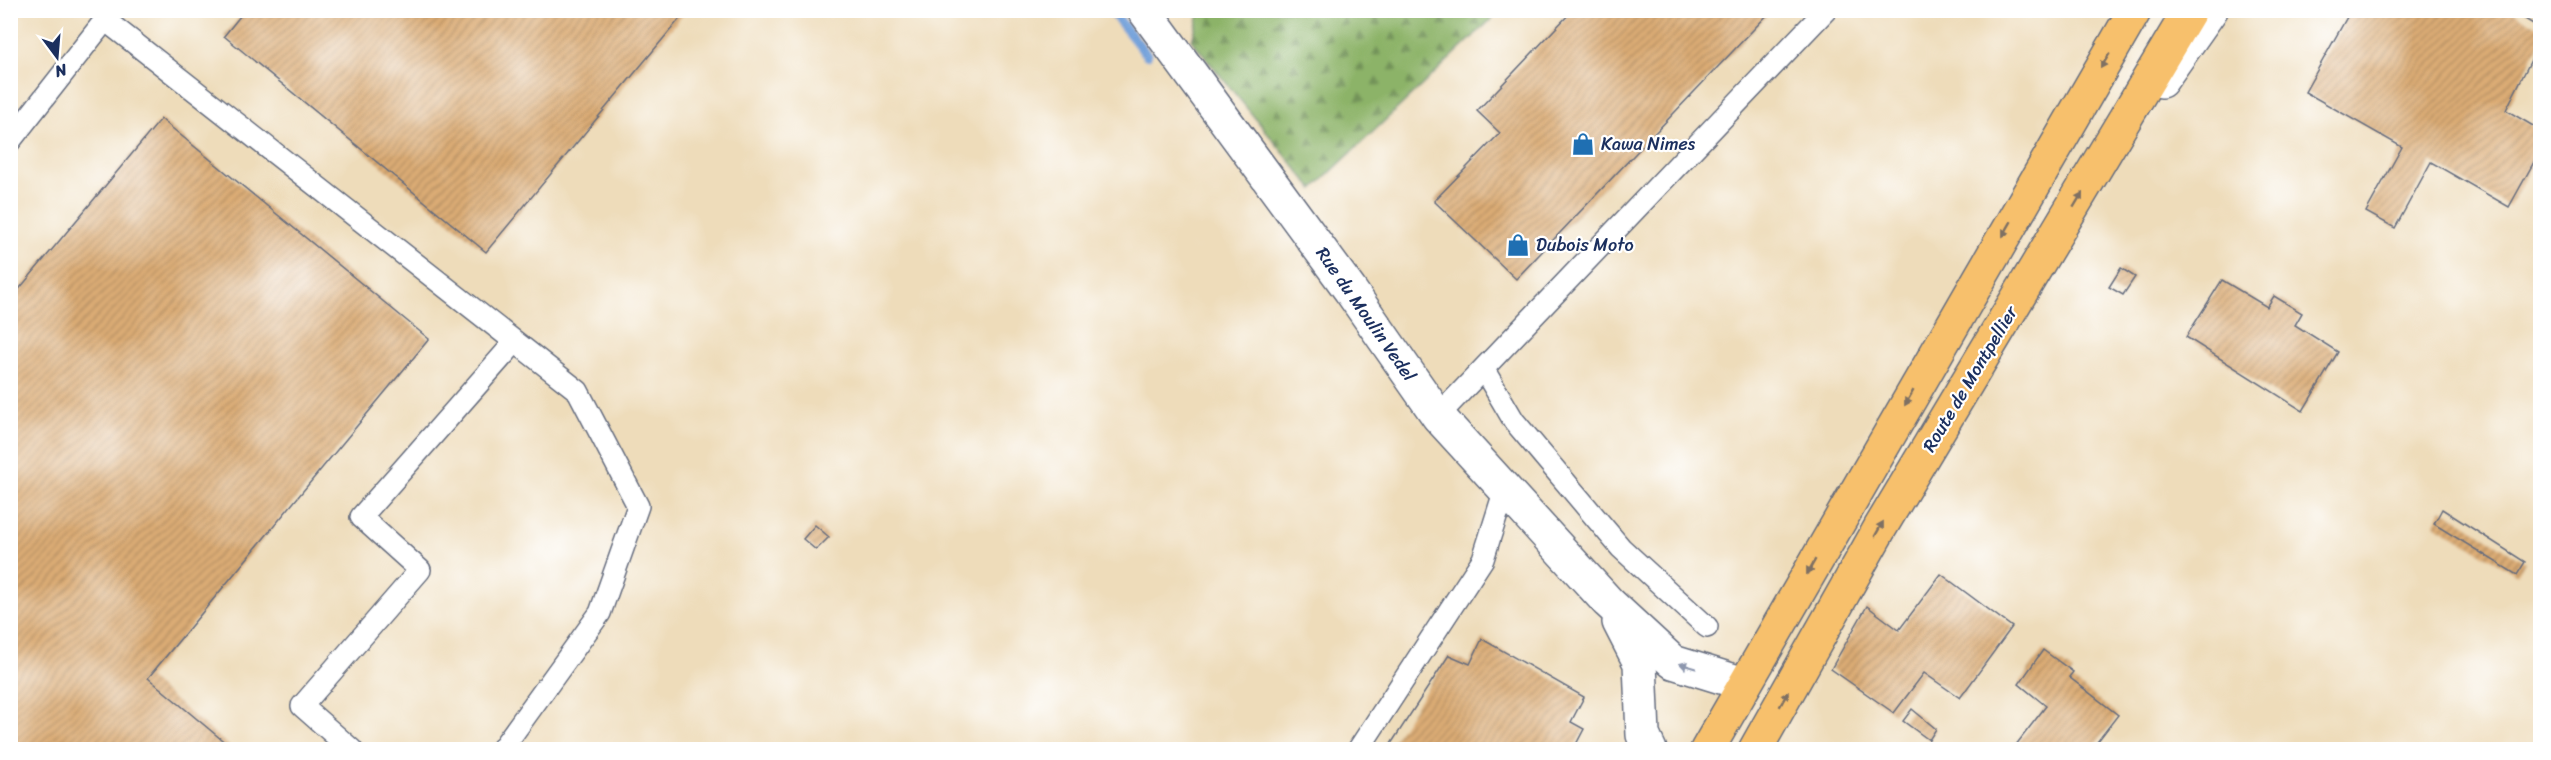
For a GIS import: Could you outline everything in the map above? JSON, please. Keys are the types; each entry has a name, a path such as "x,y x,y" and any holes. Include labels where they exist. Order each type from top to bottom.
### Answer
{"main road":[{"path":"1707,750 2135,10"},
{"name":"Route de Montpellier","path":"1755,750 1880,528 2118,134 2190,10"}],"street":[{"name":"Rue du Moulin Vedel","path":"1144,10 1350,290 1438,416 1608,602 1673,662 1744,684"},
{"path":"2118,134 2176,64 2211,10"},
{"name":"Rue du Moulin Vedel","path":"1608,602 1640,663 1643,735 1650,750"}],"lane":[{"path":"1438,416 1826,10"},
{"path":"10,141 109,15 578,391 638,506 600,613 501,750"},
{"path":"352,750 302,706 420,570 361,517 515,342"},
{"path":"1484,370 1514,421 1621,548 1707,627"},
{"path":"1358,750 1484,559 1505,489"}],"green space":[{"path":"1200,10 1500,11 1313,189 1192,41"}],"building":[{"path":"245,10 687,10 486,252 224,36"},
{"path":"1573,10 1772,10 1516,279 1434,201 1500,133 1477,111"},
{"path":"2351,10 2510,10 2540,28 2540,42 2506,110 2540,130 2540,151 2509,207 2431,162 2395,228 2366,212 2402,147 2305,92"},
{"path":"161,119 429,339 148,678 234,750 10,750 10,300"},
{"path":"2121,268 2135,277 2123,295 2109,287"},
{"path":"2222,280 2267,307 2274,296 2302,313 2295,325 2338,352 2303,411 2186,337"},
{"path":"2442,509 2525,562 2517,575 2434,524"},
{"path":"815,525 829,537 816,550 803,539"},
{"path":"1941,574 2012,627 1960,698 1924,673 1894,713 1831,669 1867,606 1899,630"},
{"path":"1482,639 1584,697 1571,722 1584,729 1573,750 1387,750 1449,655 1470,664"},
{"path":"2043,650 2073,672 2069,677 2118,715 2091,750 2012,750 2046,706 2019,684"},
{"path":"1912,709 1936,729 1929,740 1903,721"}],"waterway":[{"path":"1111,10 1147,55"}],"place":[{"name":"Kawa Nimes","path":"1583,144"},
{"name":"Dubois Moto","path":"1518,245"}]}
